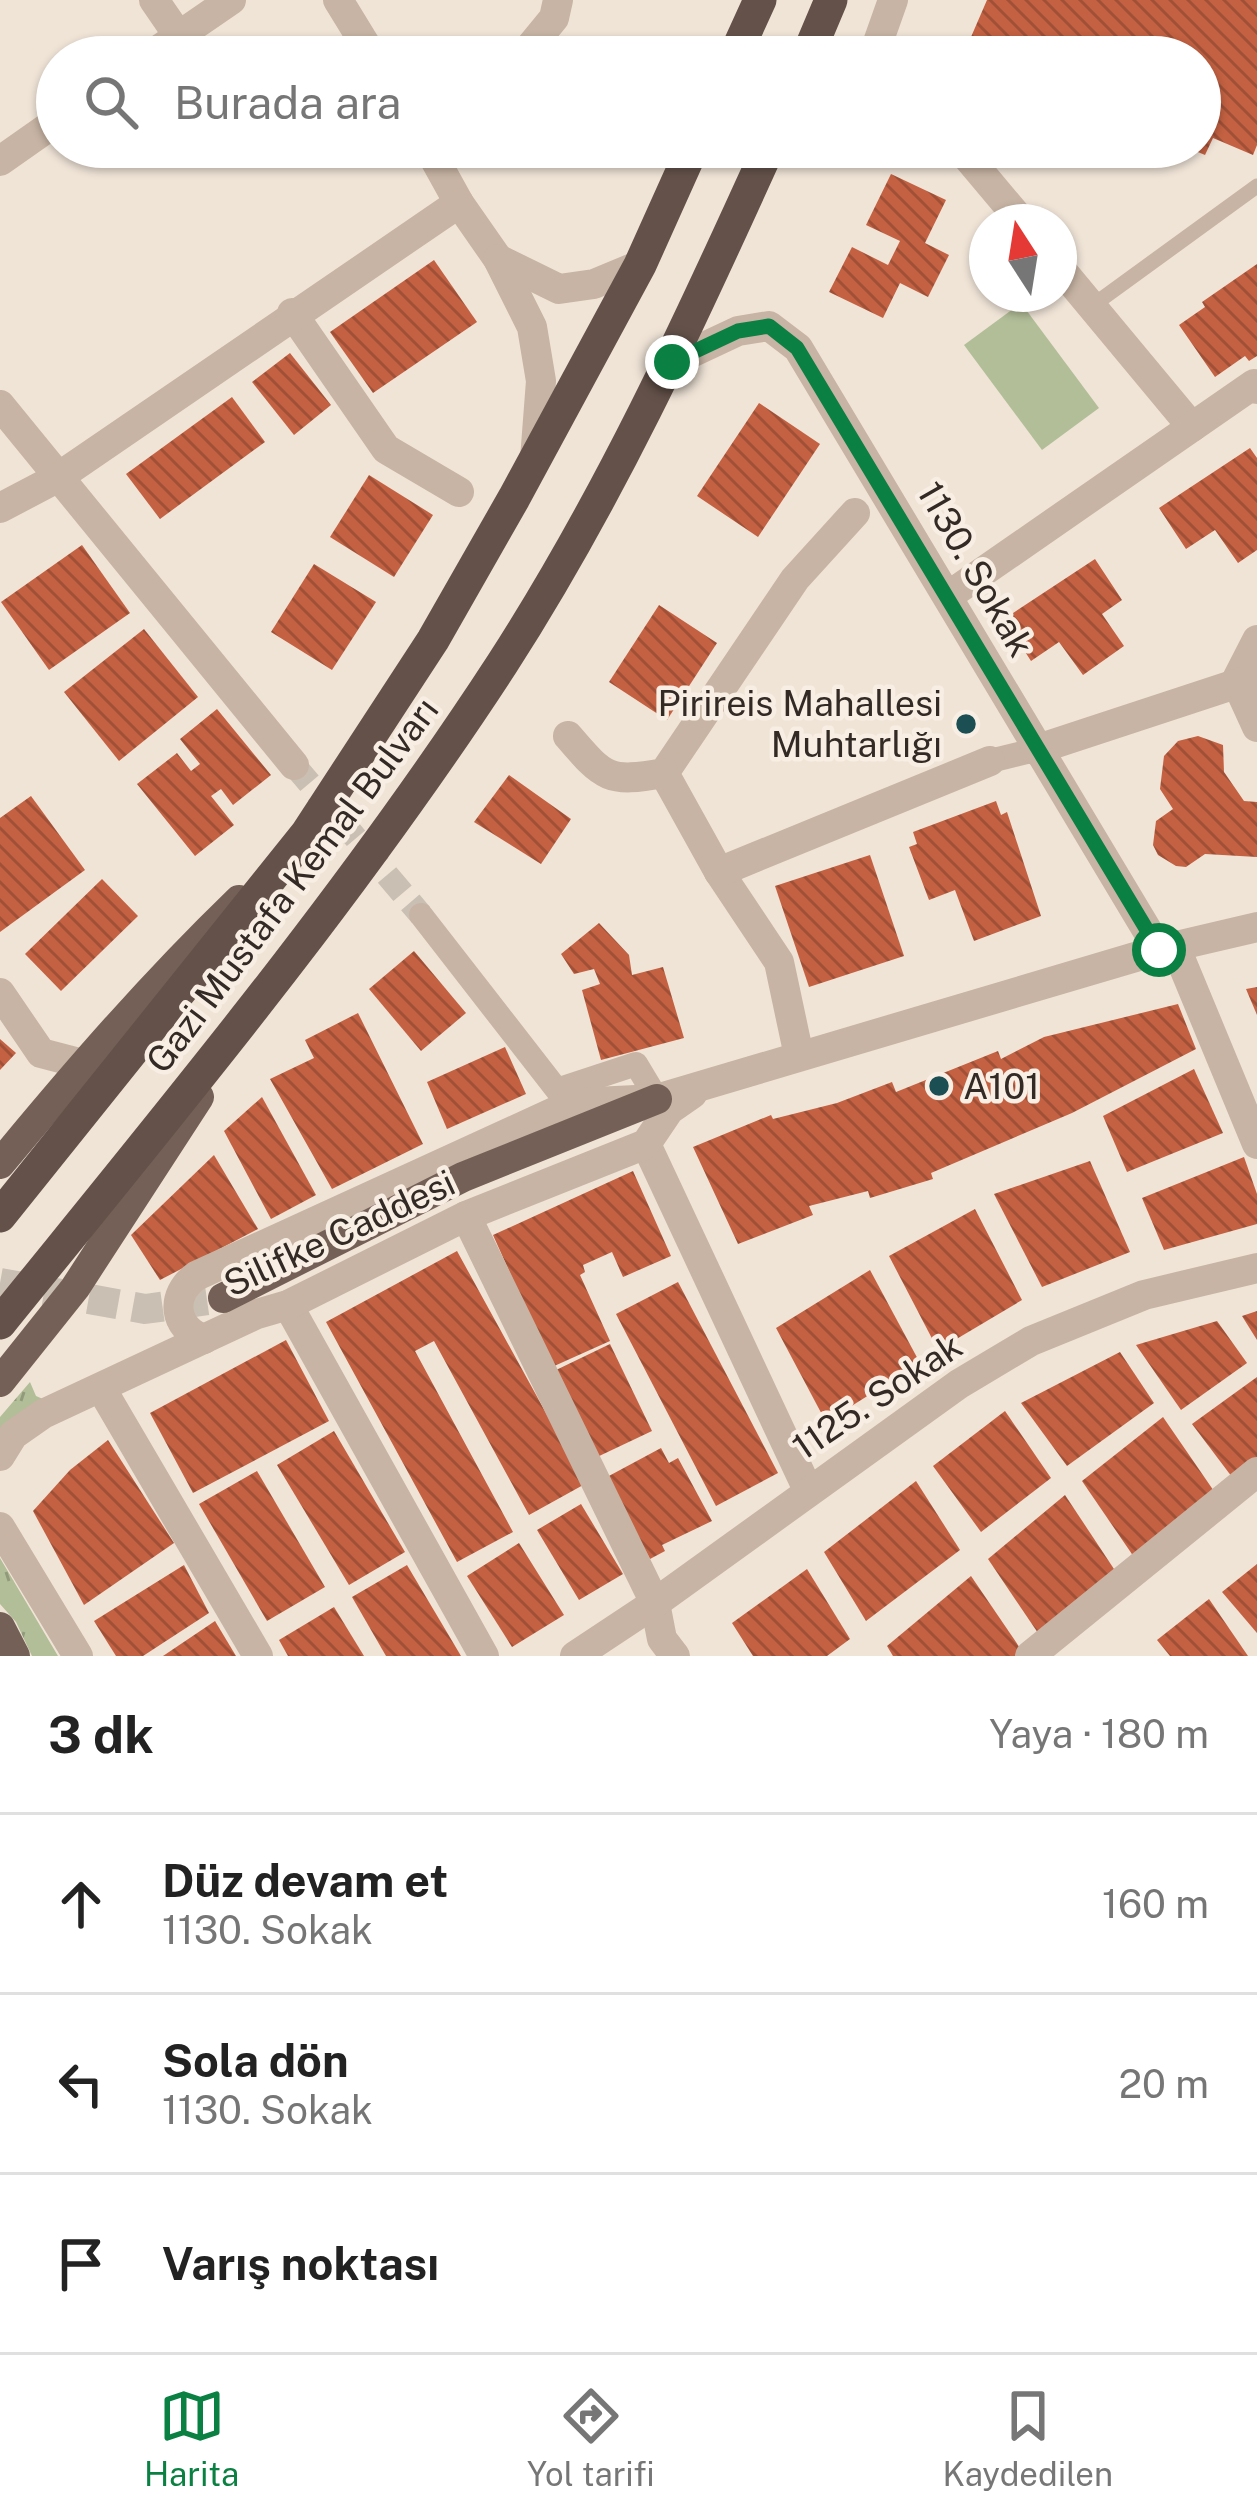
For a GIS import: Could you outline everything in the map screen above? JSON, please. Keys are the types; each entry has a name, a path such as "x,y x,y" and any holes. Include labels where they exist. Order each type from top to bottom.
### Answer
{"highway":[{"path":"744,36 760,0"},
{"path":"816,36 831,0"},
{"name":"Gazi Mustafa Kemal Bulvarı","path":"0,1216 308,833 433,640 535,460 640,265 684,168"},
{"name":"Gazi Mustafa Kemal Bulvarı","path":"0,1323 251,1013 393,827 504,661 672,362 760,168"}],"main road":[{"path":"0,1164 178,959 308,833"},
{"path":"0,1382 75,1288 251,1013"},
{"path":"223,1298 463,1177 658,1099"},
{"path":"0,1627 15,1656"}],"street":[{"path":"154,0 178,35 231,0"},
{"path":"338,0 360,36"},
{"path":"540,36 554,18 557,0"},
{"path":"881,36 892,0"},
{"path":"0,161 36,136"},
{"path":"445,168 459,203 498,259 532,328 541,381 535,460"},
{"path":"977,168 1007,204"},
{"path":"0,508 57,478 459,203"},
{"path":"498,259 559,289 594,284 640,265"},
{"path":"1077,288 1192,427"},
{"path":"292,314 386,449 459,492"},
{"name":"1130. Sokak","path":"672,362 738,331 769,326 797,348 1035,749 1167,948 1257,1144"},
{"path":"948,596 1254,385 1257,389"},
{"path":"0,405 294,765"},
{"path":"568,736 598,770 625,780 664,773 795,579 854,513"},
{"path":"1257,640 1246,679 1257,727"},
{"path":"719,872 990,761 1246,679"},
{"path":"664,773 719,872 778,962 799,1056"},
{"path":"421,915 556,1090 636,1064 658,1099"},
{"name":"Silifke Caddesi","path":"204,1339 187,1329 178,1312 181,1292 196,1276 574,1103 658,1099 1167,948 1257,927"},
{"path":"0,993 41,1053 83,1064"},
{"name":"Silifke Caddesi","path":"0,1456 27,1424 101,1388 257,1314 288,1305 466,1216 646,1144 669,1109 710,1082"},
{"path":"646,1144 808,1490"},
{"path":"466,1216 655,1603 662,1639 675,1656"},
{"name":"1125. Sokak","path":"575,1656 959,1384 1031,1342 1144,1295 1257,1268"},
{"path":"288,1305 484,1656"},
{"path":"101,1388 258,1656"},
{"path":"1030,1656 1257,1472"},
{"path":"0,1527 78,1656"}],"lane":[{"path":"1092,306 1257,186"}],"green space":[{"path":"1009,312 1028,312 1099,408 1042,450 964,345"},
{"path":"30,1382 36,1396 50,1402 0,1443 0,1417"},
{"path":"0,1558 58,1656 32,1656 16,1622 0,1604"}],"building":[{"path":"987,0 1257,0 1257,145 1253,155 1221,141 1221,36 971,36"},
{"path":"891,174 946,200 925,243 949,255 928,297 900,283 883,318 829,292 852,247 888,265 900,241 866,225"},
{"path":"434,260 477,322 373,393 330,332"},
{"path":"1257,264 1257,356 1249,361 1245,356 1215,377 1179,325 1205,307 1202,302"},
{"path":"290,353 331,405 294,435 252,382"},
{"path":"232,397 265,442 160,519 126,474"},
{"path":"759,403 820,444 758,537 697,496"},
{"path":"1250,448 1257,458 1257,550 1238,563 1215,530 1186,549 1159,508"},
{"path":"369,475 433,515 394,577 330,537"},
{"path":"82,545 130,613 49,670 1,602"},
{"path":"1095,559 1122,600 1102,614 1124,646 1083,675 1059,642 1031,661 1004,619"},
{"path":"314,564 376,602 332,670 271,632"},
{"path":"659,605 717,643 667,720 609,682"},
{"path":"144,629 198,697 119,761 64,692"},
{"path":"217,709 271,775 233,805 221,789 211,796 234,825 195,856 137,784 177,753 191,771 200,764 180,739"},
{"path":"1198,736 1223,745 1224,772 1244,801 1257,802 1257,857 1205,854 1186,867 1176,866 1158,855 1153,845 1156,821 1173,809 1160,789 1164,756 1178,741"},
{"path":"509,775 571,819 541,864 474,822"},
{"path":"31,796 85,870 0,932 0,818"},
{"path":"996,801 1001,815 1007,812 1041,916 974,941 955,890 929,900 909,847 917,844 913,832"},
{"path":"870,855 904,956 809,987 775,886"},
{"path":"102,879 138,916 61,991 25,954"},
{"path":"599,923 629,955 632,975 663,967 684,1038 601,1060 582,990 600,984 594,969 574,974 561,954"},
{"path":"414,951 466,1013 421,1051 369,989"},
{"path":"1257,987 1257,1015 1246,989"},
{"path":"1178,1004 1196,1049 1072,1113 931,1173 933,1179 870,1198 868,1191 809,1206 813,1215 738,1244 693,1147 771,1115 773,1119 837,1103 892,1082 896,1092 998,1051 1001,1059 1044,1037"},
{"path":"358,1013 423,1144 332,1189 270,1079 314,1058 305,1040"},
{"path":"0,1039 16,1053 0,1070"},
{"path":"505,1047 526,1094 447,1129 427,1082"},
{"path":"1194,1069 1223,1133 1127,1172 1103,1116"},
{"path":"262,1097 316,1195 271,1219 224,1131"},
{"path":"214,1155 258,1229 160,1280 131,1235"},
{"path":"1244,1157 1257,1194 1257,1224 1164,1250 1142,1198"},
{"path":"1090,1161 1130,1252 1042,1287 994,1194"},
{"path":"633,1171 671,1256 623,1277 612,1252 583,1265 585,1272 580,1275 610,1341 552,1367 493,1235"},
{"path":"975,1209 1022,1300 938,1350 889,1256"},
{"path":"457,1251 585,1484 529,1515 434,1341 415,1351 513,1532 457,1562 326,1322"},
{"path":"870,1270 920,1363 826,1422 776,1328"},
{"path":"678,1282 778,1473 716,1506 616,1314"},
{"path":"1257,1311 1257,1340 1242,1316"},
{"path":"1217,1321 1247,1363 1181,1410 1136,1345"},
{"path":"286,1340 329,1421 193,1493 150,1413"},
{"path":"610,1344 652,1431 595,1458 554,1371"},
{"path":"1120,1352 1154,1403 1067,1466 1021,1403"},
{"path":"1257,1377 1257,1463 1235,1481 1192,1424"},
{"path":"1005,1411 1051,1478 981,1532 933,1466"},
{"path":"1163,1417 1218,1497 1136,1560 1082,1481"},
{"path":"334,1431 405,1552 349,1585 277,1465"},
{"path":"108,1440 174,1543 84,1605 33,1511 70,1470"},
{"path":"661,1448 669,1463 678,1458 712,1521 662,1545 665,1551 650,1559 607,1477"},
{"path":"257,1471 325,1587 267,1621 199,1504"},
{"path":"916,1481 960,1550 866,1621 824,1552"},
{"path":"1065,1495 1116,1572 1038,1633 988,1559"},
{"path":"581,1504 623,1574 579,1600 537,1530"},
{"path":"519,1543 564,1615 512,1647 467,1576"},
{"path":"1257,1564 1257,1633 1222,1592"},
{"path":"184,1565 209,1613 143,1656 116,1656 94,1621"},
{"path":"407,1565 461,1656 386,1656 352,1597"},
{"path":"807,1569 850,1639 827,1656 753,1656 732,1623"},
{"path":"971,1576 1022,1651 1016,1656 893,1656 887,1646"},
{"path":"1209,1599 1248,1656 1170,1656 1157,1640"},
{"path":"334,1607 364,1656 288,1656 279,1640"},
{"path":"215,1621 236,1656 163,1656"}],"tunnel":[{"path":"294,765 421,915"},
{"path":"0,1283 145,1309 223,1298"}],"place":[{"name":"Pirireis Mahallesi Muhtarlığı","path":"966,724"},
{"name":"A101","path":"939,1086"}],"route":[{"path":"672,362 738,331 769,326 797,348 1159,950"}]}
